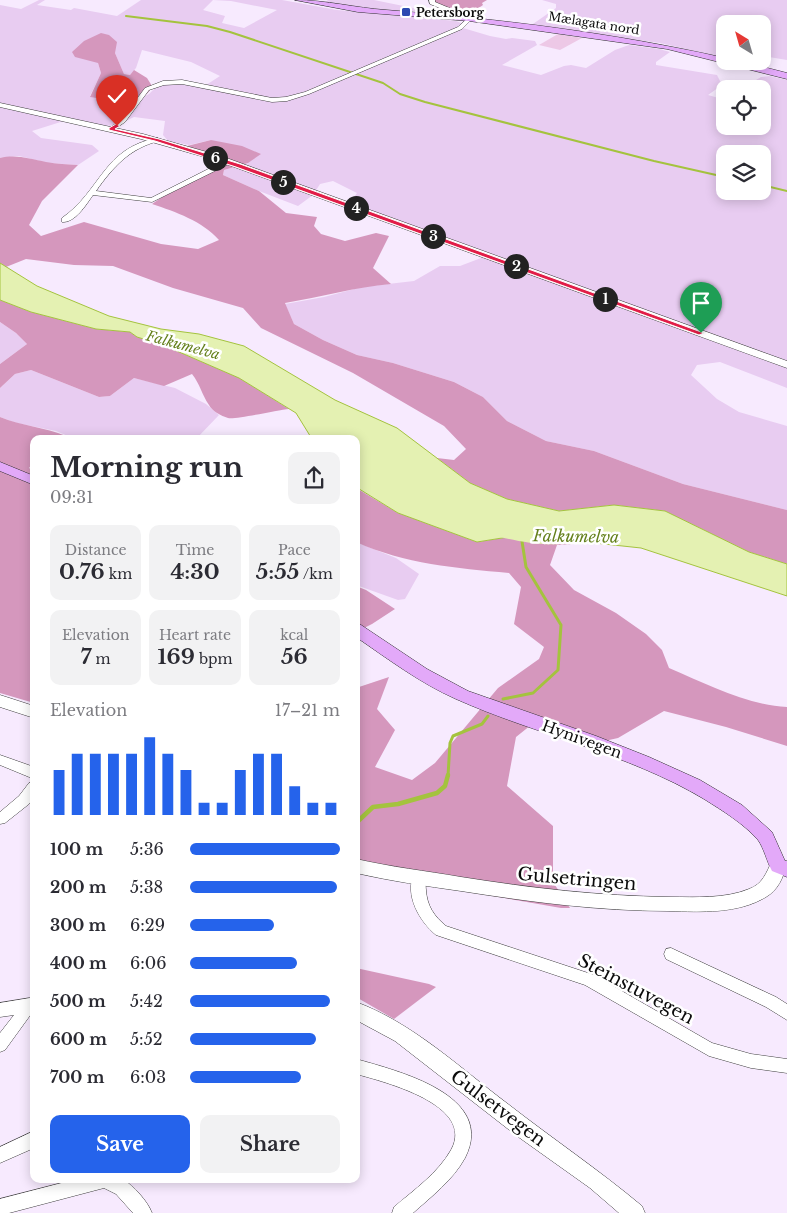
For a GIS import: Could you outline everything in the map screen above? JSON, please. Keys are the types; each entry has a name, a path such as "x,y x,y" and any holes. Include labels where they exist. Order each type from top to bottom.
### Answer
{"main road":[{"name":"Mælagata nord","path":"299,0 358,10 469,19 667,47 716,58"},
{"path":"764,70 787,76"},
{"path":"0,466 30,479"},
{"name":"Hynivegen","path":"360,632 432,680 463,695 645,762 694,784 760,828 772,842 783,867"}],"street":[{"path":"432,0 432,3 437,7 457,13 458,18"},
{"path":"111,129 123,121 147,89 163,83 182,82 253,97 280,100 299,96 460,28 469,19"},
{"path":"0,105 111,129 144,139 157,140 229,162 787,365"},
{"path":"65,220 76,212 116,158 144,139"},
{"path":"91,193 152,200 229,162"},
{"path":"2,704 30,711"},
{"path":"0,760 30,772"},
{"path":"0,818 24,800 30,792"},
{"name":"Gulsetringen","path":"360,867 516,894 625,904 714,903 750,897 773,882 783,867"},
{"name":"Steinstuvegen","path":"419,878 419,901 432,925 441,931 589,980 709,1049 750,1061 787,1066"},
{"path":"671,954 771,1002 787,1013"},
{"path":"0,1010 30,1005"},
{"path":"0,1045 30,1005"},
{"name":"Gulsetvegen","path":"360,1012 402,1035 524,1129 597,1181 635,1213"},
{"path":"360,1067 397,1079 434,1095 454,1110 464,1128 462,1144 453,1161 400,1213"},
{"path":"0,1155 30,1141"},
{"path":"0,1207 92,1183"},
{"path":"115,1183 144,1213"}],"shaded area":[{"path":"39,0 45,0 37,5 71,10 74,8 117,16 141,0 213,0 282,0 337,10 456,21 461,23 463,28 490,36 535,41 537,45 502,65 541,75 564,66 571,65 586,68 615,50 629,45 659,49 670,52 656,62 656,65 717,75 720,80 716,80 716,89 708,95 716,97 716,135 771,135 771,80 756,80 761,77 770,76 787,80 787,388 720,362 697,365 691,375 717,399 739,412 787,426 787,510 683,484 594,451 546,441 507,421 483,397 454,382 393,363 357,355 323,340 294,324 285,304 324,297 362,287 414,281 440,266 460,266 481,258 471,250 349,204 357,193 333,181 320,184 313,195 298,206 223,175 224,170 248,163 211,140 189,145 168,141 163,135 165,121 134,117 115,126 67,120 32,131 41,138 92,145 99,151 78,165 48,163 19,156 0,158 0,5 21,9","holes":["213,0 231,1 277,10 244,28 222,23 225,16 203,10","142,50 191,62 220,76 203,87 161,82 149,94 135,101 90,96 101,73 98,63 115,53 124,74 130,75 136,68"]},
{"path":"328,0 374,0 423,10 391,11 324,3"},
{"path":"431,0 487,0 476,9 457,12"},
{"path":"542,0 787,0 787,60 771,57 771,15 716,15 716,56 660,43 530,26 556,8 556,4"},
{"path":"101,33 109,35 117,42 115,53 124,74 130,75 134,70 147,78 152,86 148,93 141,98 116,101 90,97 101,73 98,63 75,57 72,52 84,41"},
{"path":"558,34 582,38 560,50 539,45"},
{"path":"100,126 187,146 211,140 242,146 261,154 248,163 224,170 223,175 259,191 286,213 317,217 314,226 321,234 345,241 376,233 389,236 373,268 391,284 285,303 294,324 323,340 357,355 393,363 454,382 483,397 507,421 546,441 594,451 683,484 787,510 787,564 749,552 665,511 614,505 559,511 507,499 470,483 437,458 454,460 466,449 444,426 353,373 261,328 243,308 173,288 113,266 74,265 26,259 6,267 0,263 0,158 6,157 29,158 50,163 78,165 42,201 29,225 41,236 84,222 161,244 198,249 219,240 197,222 152,204 171,191 229,164"},
{"path":"0,300 31,312 96,329 130,332 137,337 163,345 239,378 289,409 239,418 225,417 210,407 192,374 164,386 134,378 110,396 99,397 31,370 15,374 0,388 0,364 27,344 16,333 0,322"},
{"path":"0,322 16,333 27,344 0,364"},
{"path":"31,370 99,397 110,396 134,378 175,388 206,404 219,415 200,435 66,435 56,431 16,423 0,417 0,388 15,374"},
{"path":"0,417 63,435 30,435 30,702 0,693"},
{"path":"360,490 398,513 477,542 521,535 589,543 557,545 550,565 574,590 616,613 646,634 662,650 669,668 742,698 787,707 787,746 726,727 664,711 618,738 591,744 531,725 516,737 507,786 553,826 553,882 570,908 360,873 360,687 389,677 377,709 395,730 375,767 412,780 435,763 498,688 539,659 544,647 514,624 521,587 509,573 431,564 360,544"},
{"path":"360,544 396,558 419,574 405,599 398,600 360,586"},
{"path":"360,588 395,609 360,630"},
{"path":"360,969 436,987 394,1019 360,999"}],"water":[{"path":"0,263 37,286 109,316 161,329 199,334 244,346 335,400 397,428 470,483 507,499 559,511 614,505 665,511 749,552 787,564 787,596 641,548 521,535 477,542 398,513 360,489 360,435 310,435 296,413 239,378 163,345 137,337 130,332 96,329 31,312 0,300"}],"waterway":[{"path":"126,16 207,26 230,32 383,83 400,94 425,102 654,161 716,175"},
{"path":"771,187 787,191"},
{"name":"Falkumelva","path":"498,531 539,538 567,538"},
{"path":"503,699 533,693 558,670 561,625 526,567 521,535"},
{"path":"448,776 450,743 453,736 482,724 488,716"},
{"path":"360,819 373,807 398,804 437,793 445,786 448,775"}],"place":[{"name":"Petersborg","path":"406,12"}],"route":[{"path":"117,126 111,129 157,140 238,166 701,333"}]}
